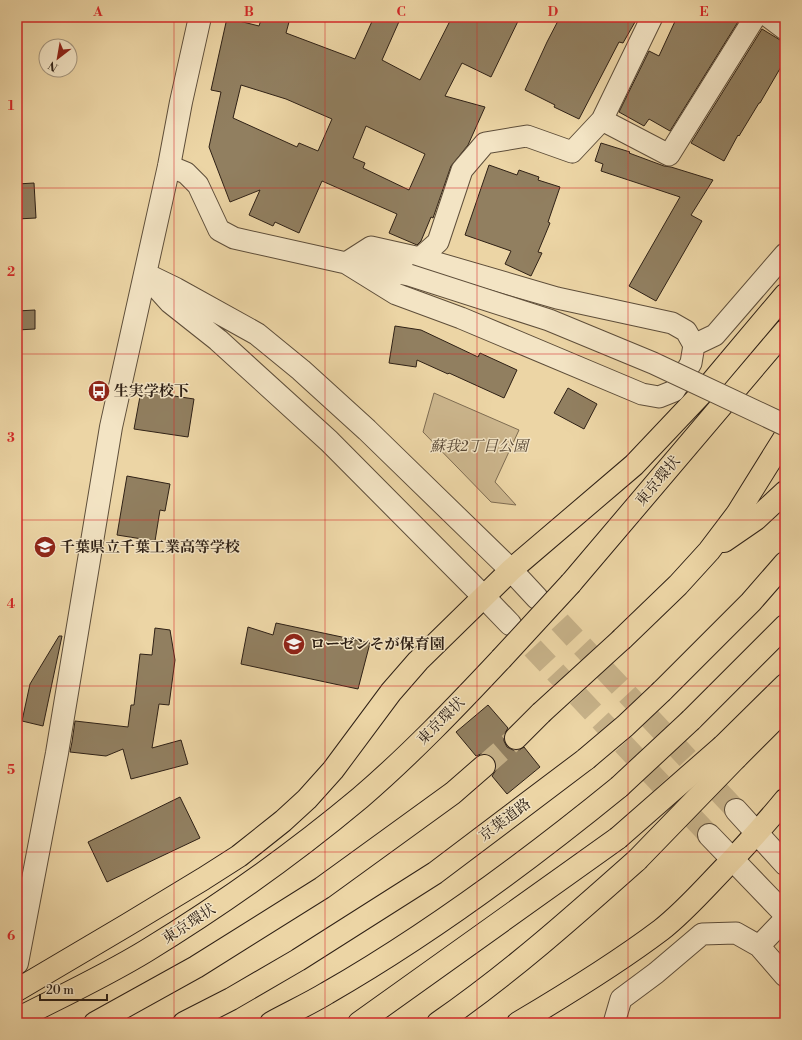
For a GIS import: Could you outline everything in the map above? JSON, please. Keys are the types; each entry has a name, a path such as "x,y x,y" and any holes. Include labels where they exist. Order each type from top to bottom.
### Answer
{"highway":[{"path":"17,990 127,926 203,879 239,856 283,821 307,799 333,770 391,692 418,661 511,570 634,465 705,390 785,295"},
{"name":"東京環状","path":"17,1019 101,977 185,926 240,890 360,798 456,707 571,584 785,331"},
{"path":"516,738 541,713 654,610 709,551 737,514 785,437"},
{"path":"709,551 756,519 785,492"},
{"name":"京葉道路","path":"184,1023 231,999 298,960 435,873 586,759 625,726 662,691 751,602 785,563"},
{"path":"271,1023 326,994 398,950 559,836 619,787 691,720 785,626"},
{"path":"438,1023 519,962 570,920 637,860 730,752 785,685"},
{"path":"359,1023 618,838 785,709"},
{"path":"95,1023 196,967 322,888 453,793 484,766"},
{"path":"518,1023 569,993 662,929 696,898 733,860 758,833 785,800"}],"street":[{"path":"17,960 57,753 111,427 169,166 181,102 200,17"},
{"path":"415,267 438,242 462,170 486,143 527,136 572,152 602,120 652,17"},
{"path":"602,120 669,155 755,17"},
{"path":"769,17 785,29"},
{"path":"169,166 186,173 198,185 207,207 220,230 234,238 346,264 415,267 672,323 686,331 694,345 691,363 674,391 659,397 642,394 461,318 396,294 346,264"},
{"path":"694,345 715,335 785,254"},
{"path":"415,267 653,363 785,425"},
{"path":"145,274 176,289 257,334 302,370 367,430 511,570 537,598"},
{"path":"145,274 170,302 218,340 329,441 510,624"},
{"path":"736,810 785,864"},
{"path":"709,834 785,914"},
{"path":"759,946 785,919"},
{"path":"614,1023 621,999 656,973 702,934 736,933 759,946 785,976"}],"green space":[{"name":"蘇我2丁目公園","path":"434,393 519,430 495,482 516,505 491,502 423,432"}],"building":[{"path":"262,17 275,17 289,22 286,33 355,59 374,17 401,17 382,60 420,80 452,17 520,17 491,77 462,63 445,96 485,107 468,145 451,166 433,218 431,217 421,241 417,245 389,233 397,214 322,181 299,233 275,222 273,226 249,215 260,190 230,202 209,147 221,92 211,90 227,18 259,26","holes":["241,85 286,99 332,119 318,151 299,143 297,147 233,118","366,126 425,154 409,190 363,168 365,163 353,158"]},
{"path":"560,17 625,17 635,22 623,43 619,42 579,119 554,107 555,105 525,90"},
{"path":"677,17 741,17 670,131 649,119 644,126 619,112 649,51 659,56"},
{"path":"762,29 785,43 785,60 760,103 739,136 738,135 724,161 691,143"},
{"path":"601,143 630,152 629,153 664,166 713,180 691,215 702,221 656,301 629,286 680,197 601,171 603,164 595,161"},
{"path":"489,165 517,175 519,170 539,177 538,180 560,187 548,222 550,223 538,252 542,253 531,276 505,264 511,251 465,235"},
{"path":"34,183 36,218 17,219 17,184"},
{"path":"35,310 35,329 17,330 17,311"},
{"path":"395,326 421,330 478,357 480,353 517,370 504,398 417,360 416,367 389,363"},
{"path":"568,388 597,404 584,429 554,413"},
{"path":"141,391 194,399 188,437 134,429"},
{"path":"127,476 170,484 165,511 160,510 155,541 117,535"},
{"path":"276,623 370,643 358,689 241,664 248,627 273,635"},
{"path":"155,628 170,630 175,660 169,705 159,704 152,748 181,740 188,764 131,779 123,749 106,756 70,752 75,721 128,727 131,705 134,705 140,654 152,655"},
{"path":"59,636 62,636 43,726 22,721 30,684"},
{"path":"488,705 508,728 504,735 504,741 507,747 513,750 519,750 524,747 540,767 507,794 492,776 496,770 494,758 488,754 476,756 456,732"},
{"path":"180,797 200,838 107,882 88,842"}],"tunnel":[{"path":"537,598 736,810"},
{"path":"510,624 709,835"},
{"path":"484,766 516,738"}],"place":[{"name":"生実学校下","path":"99,391"},
{"name":"千葉県立千葉工業高等学校","path":"45,547"},
{"name":"ローゼンそが保育園","path":"294,644"}]}
